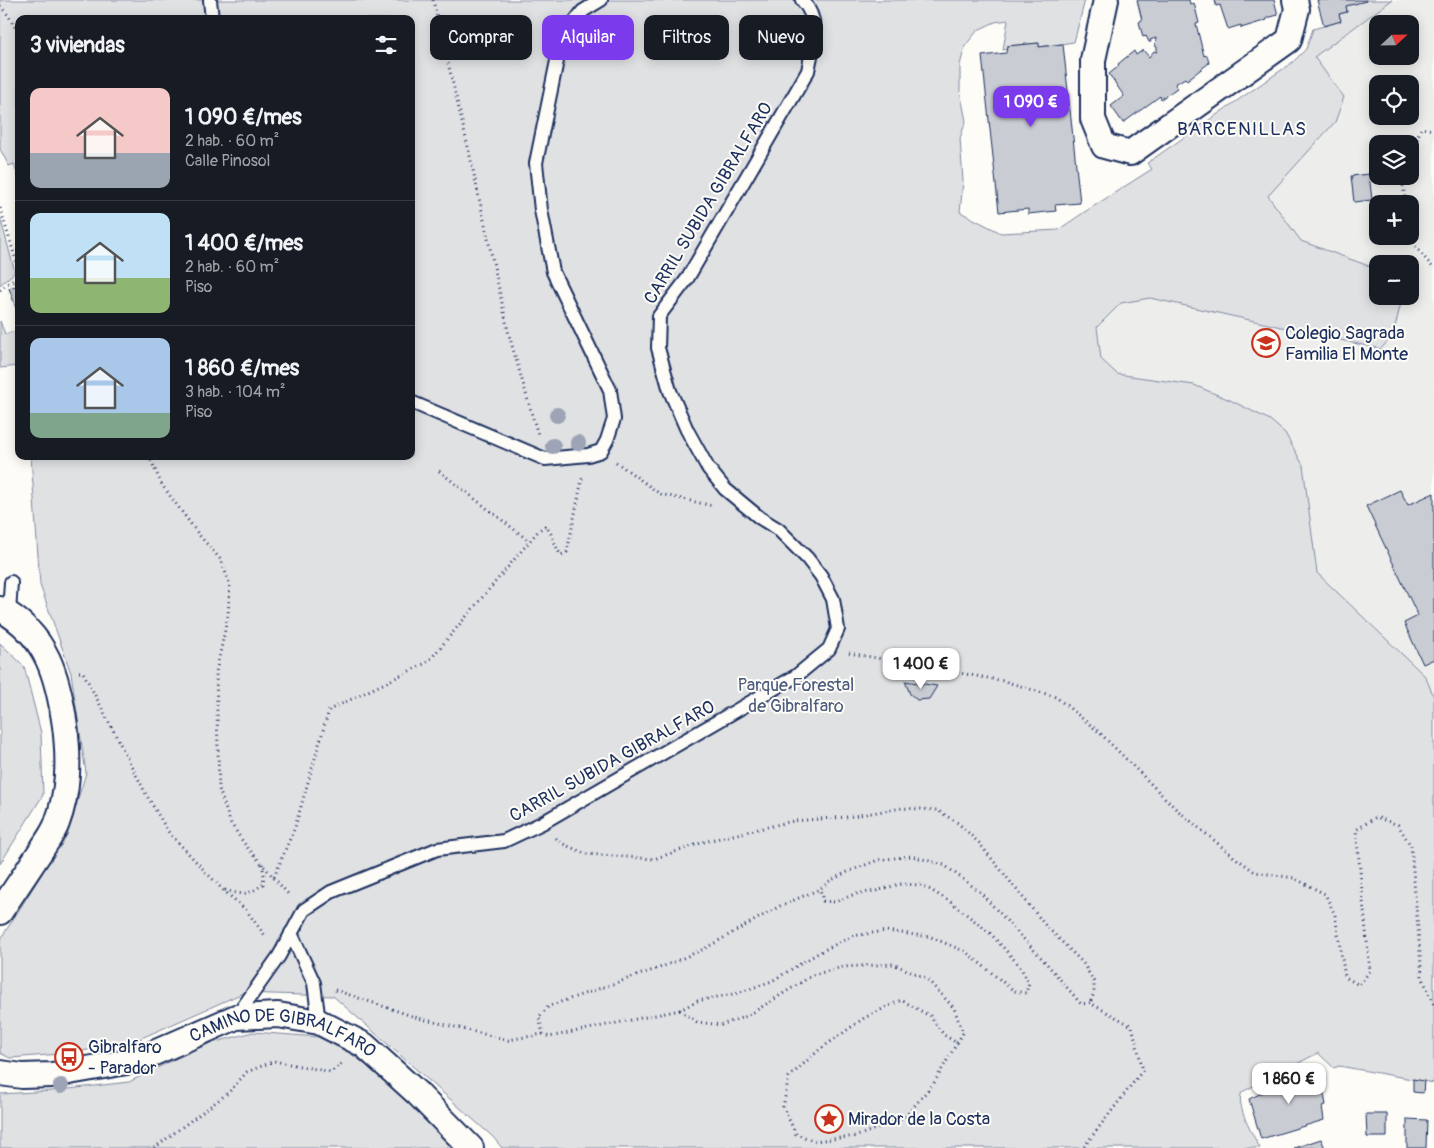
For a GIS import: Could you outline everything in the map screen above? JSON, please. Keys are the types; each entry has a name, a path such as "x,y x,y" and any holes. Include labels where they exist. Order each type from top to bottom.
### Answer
{"street":[{"path":"1106,0 1093,60 1092,118 1104,146 1130,153 1289,40 1297,9 1294,0"},
{"path":"0,912 56,826 65,798 68,765 62,705 51,664 38,641 20,621 4,611"},
{"name":"CAMINO DE GIBRALFARO","path":"0,1073 22,1076 52,1075 138,1060 236,1017 278,1015 319,1022 364,1045 417,1092 470,1148"}],"lane":[{"path":"210,0 212,15"},
{"path":"415,404 545,459 601,451 607,440 614,419 610,390 553,272 541,210 536,163 559,51 569,30 583,11 600,0"},
{"name":"CARRIL SUBIDA GIBRALFARO","path":"236,1017 279,956 304,910 331,892 437,850 504,841 542,823 796,676 829,649 838,630 833,599 821,576 807,558 778,529 760,518 725,489 708,468 687,430 670,391 658,348 659,316 686,279 808,71 815,24 808,7 802,0"},
{"path":"4,611 11,582"},
{"path":"292,933 314,983 319,1022"}],"path":[{"path":"433,0 468,147 509,335 545,459"},
{"path":"0,6 9,16 15,27"},
{"path":"1418,135 1421,128 1434,130"},
{"path":"0,208 15,257"},
{"path":"1415,245 1434,269"},
{"path":"0,290 13,279 15,286"},
{"path":"601,451 660,494 718,507"},
{"path":"274,877 295,827 330,710 428,662 529,541 545,526 550,530 561,556 567,552 588,454"},
{"path":"151,460 162,485 221,560 230,586 228,616 216,672 219,789 230,822 246,846 262,862 282,888"},
{"path":"439,471 529,541"},
{"path":"829,649 1004,681 1056,697 1099,732 1176,809 1232,856 1256,872 1294,878 1325,894 1336,915 1345,977 1359,985 1370,972 1356,830 1376,817 1398,825 1411,846 1422,977 1434,1005"},
{"path":"77,672 83,672 142,786 170,833 222,888 246,910 279,956"},
{"path":"542,823 561,843 586,854 654,859 707,841 793,821 902,808 937,810 958,823 979,843 1046,926 1083,963 1094,982 1094,993 1090,1003"},
{"path":"543,1034 539,1017 550,1006 662,967 704,948 780,906 820,889 828,882 846,873 878,860 912,856 944,866 980,892 1047,964 1081,1004 1090,1003 1132,1026 1144,1070 1083,1148"},
{"path":"222,888 240,894 254,892 263,884 262,862"},
{"path":"314,983 418,1018 508,1040 543,1034 549,1037 680,1010 697,1001 738,993 772,981 820,952 853,936 886,931 931,937 966,952 1014,991 1026,993 1029,983 1019,965 991,934 951,902 922,884 900,884 876,891 855,894 835,902 823,901 820,889"},
{"path":"680,1010 697,1022 721,1025 747,1016 814,975 843,967 892,964 926,978 954,1008 963,1033 934,1083 904,1118 857,1136 815,1141 796,1134 783,1107 789,1077 820,1050 859,1022 901,1000 930,1016 944,1035 956,1043"},
{"path":"154,1148 228,1093 247,1072 274,1061 332,1072 364,1045"}],"shaded area":[{"name":"Colegio Sagrada Familia El Monte","path":"1392,0 1434,0 1434,697 1425,676 1317,573 1303,465 1270,420 1194,385 1117,374 1101,359 1083,213 1152,169 1147,163 1314,57 1369,17 1369,65 1419,65 1419,15 1371,15"}],"green space":[{"name":"Parque Forestal de Gibralfaro","path":"0,0 1085,0 1074,42 1039,47 1038,43 1007,46 1007,49 1003,50 1008,20 995,22 978,30 965,46 960,65 960,91 966,121 960,138 963,181 960,212 1001,233 1058,230 1152,169 1147,163 1293,62 1306,49 1313,29 1341,21 1339,14 1347,12 1346,6 1366,0 1392,0 1314,57 1344,97 1335,122 1268,196 1301,241 1369,266 1369,305 1400,305 1393,335 1381,349 1150,298 1121,303 1097,327 1101,359 1117,374 1194,385 1270,420 1285,433 1303,465 1317,573 1425,676 1434,697 1434,1083 1339,1066 1334,1068 1318,1053 1242,1092 1240,1098 1243,1112 1260,1148 502,1148 493,1137 333,996 243,993 137,1040 73,1053 10,1058 0,1053 0,940 67,834 86,773 71,673 40,585 31,460 415,460 415,15 15,15 15,167 14,164 9,166 0,149"},
{"path":"0,217 15,272 0,285"},
{"path":"0,321 5,334 15,331 15,366 0,368"},
{"path":"0,643 24,666 41,733 43,795 0,864"},
{"path":"253,1032 318,1037 350,1053 390,1083 453,1148 0,1148 0,1094 51,1091 129,1082 201,1046"}],"building":[{"path":"1137,0 1189,0 1190,4 1194,3 1199,23 1196,24 1204,56 1207,55 1209,63 1187,80 1185,78 1175,84 1177,88 1161,99 1160,96 1123,123 1111,106 1124,96 1109,74 1134,51 1136,55 1143,50 1149,57 1154,51 1157,52 1157,47 1155,46 1156,38 1149,42 1146,36 1143,37 1139,22 1142,20"},
{"path":"1215,0 1274,0 1278,15 1241,28 1241,25 1228,29 1220,5 1216,6"},
{"path":"1317,0 1366,1 1346,6 1347,12 1339,14 1341,21 1324,26"},
{"path":"1039,43 1039,47 1063,44 1080,203 1055,205 1056,211 1028,214 1028,209 999,212 982,56 1006,53 1007,46"},
{"path":"1369,174 1371,195 1369,195 1369,200 1354,202 1351,176"},
{"path":"15,286 15,305 9,288"},
{"path":"1400,490 1408,505 1434,493 1434,659 1423,664 1404,623 1418,616 1366,506"},
{"path":"905,681 937,686 929,699 917,700 910,694"},
{"path":"1315,1068 1318,1085 1322,1084 1326,1105 1322,1106 1324,1120 1261,1139 1249,1099"},
{"path":"1413,1079 1424,1081 1423,1093 1413,1092"},
{"path":"1366,1114 1387,1114 1387,1137 1367,1137"},
{"path":"1407,1119 1427,1120 1426,1148 1407,1148"},
{"path":"1321,1139 1325,1148 1294,1148"}],"place":[{"name":"Colegio Sagrada Familia El Monte","path":"1266,343"},
{"name":"Gibralfaro - Parador","path":"69,1057"},
{"name":"Mirador de la Costa","path":"829,1119"}],"district":[{"name":"BARCENILLAS","path":"1242,128"}]}
